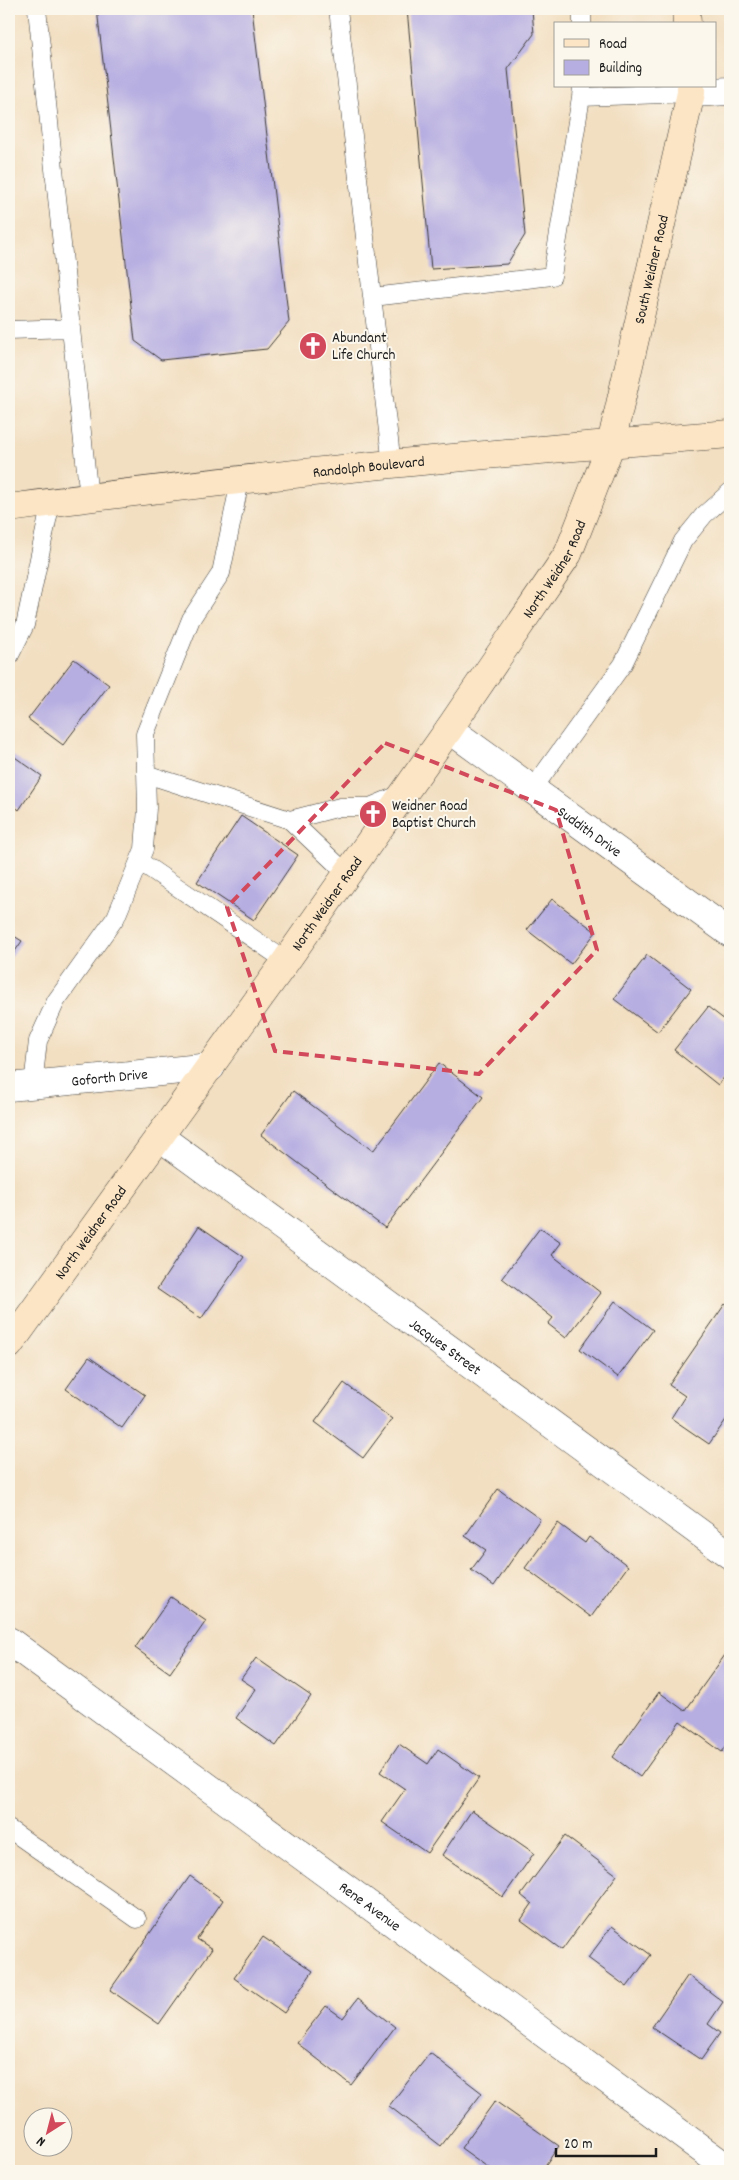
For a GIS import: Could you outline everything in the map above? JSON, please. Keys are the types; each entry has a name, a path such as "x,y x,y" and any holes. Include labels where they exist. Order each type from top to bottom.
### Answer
{"main road":[{"path":"686,9 687,22"},
{"name":"South Weidner Road","path":"611,444 691,90"},
{"name":"Randolph Boulevard","path":"9,508 392,464 730,434"},
{"name":"North Weidner Road","path":"9,1345 286,961 449,729 568,554 611,444"}],"street":[{"path":"691,90 730,91"},
{"name":"Suddith Drive","path":"449,729 730,933"},
{"name":"Goforth Drive","path":"21,1086 211,1067"},
{"name":"Jacques Street","path":"160,1137 730,1555"},
{"name":"Rene Avenue","path":"9,1642 730,2170"}],"lane":[{"path":"37,9 89,498"},
{"path":"338,9 392,464"},
{"path":"582,9 582,22"},
{"path":"373,297 552,276 582,92 691,90"},
{"path":"9,330 71,328"},
{"path":"21,1086 38,1040 56,1001 116,917 144,849 146,808 145,734 191,619 221,574 240,481"},
{"path":"532,790 623,664 683,541 704,515 730,492"},
{"path":"9,657 25,625 51,502"},
{"path":"146,774 290,820 347,874"},
{"path":"290,820 340,807 370,807 404,793"},
{"path":"139,861 286,961"},
{"path":"9,1829 137,1919"}],"highlighted area":[{"path":"385,743 556,810 597,950 479,1074 275,1051 227,907"}],"building":[{"path":"97,9 252,9 289,322 267,349 161,360 135,341"},
{"path":"407,9 532,9 534,34 508,69 525,235 507,264 431,269"},
{"path":"74,659 109,685 63,745 28,719"},
{"path":"9,753 42,776 19,810 9,802"},
{"path":"241,816 298,855 254,920 197,882"},
{"path":"552,899 596,932 571,964 527,930"},
{"path":"9,933 22,941 9,960"},
{"path":"647,955 691,989 658,1032 614,999"},
{"path":"708,1007 730,1024 730,1070 718,1085 674,1050"},
{"path":"439,1063 483,1097 385,1228 261,1135 293,1091 373,1151"},
{"path":"199,1226 244,1257 201,1319 157,1289"},
{"path":"540,1228 561,1243 552,1255 601,1293 566,1338 548,1324 553,1318 502,1278"},
{"path":"615,1301 653,1330 618,1377 580,1349"},
{"path":"725,1304 730,1308 730,1414 709,1444 671,1418 685,1396 669,1385"},
{"path":"89,1357 145,1395 122,1428 66,1389"},
{"path":"344,1383 392,1419 363,1458 315,1422"},
{"path":"498,1489 540,1519 494,1586 471,1570 486,1550 465,1536"},
{"path":"558,1523 585,1543 589,1537 628,1566 591,1617 525,1568"},
{"path":"171,1597 206,1621 170,1673 135,1648"},
{"path":"725,1655 730,1659 730,1741 722,1752 680,1721 640,1777 613,1757 659,1692 685,1711"},
{"path":"256,1658 311,1696 276,1746 236,1718 256,1689 241,1679"},
{"path":"399,1744 428,1764 438,1749 479,1778 427,1853 382,1822 405,1789 380,1772"},
{"path":"472,1810 534,1853 503,1897 442,1855"},
{"path":"565,1836 617,1875 562,1950 521,1920 532,1904 521,1895"},
{"path":"190,1876 223,1900 197,1939 212,1949 159,2024 110,1990"},
{"path":"612,1926 651,1955 627,1987 588,1958"},
{"path":"263,1937 313,1971 284,2013 234,1978"},
{"path":"688,1975 723,2002 708,2024 720,2033 701,2060 652,2027"},
{"path":"358,1998 395,2027 351,2085 297,2043 326,2006 343,2018"},
{"path":"430,2053 482,2093 441,2146 389,2106"},
{"path":"495,2101 559,2146 541,2171 493,2171 461,2148"}],"place":[{"name":"Abundant Life Church","path":"313,346"},
{"name":"Weidner Road Baptist Church","path":"373,814"}]}
